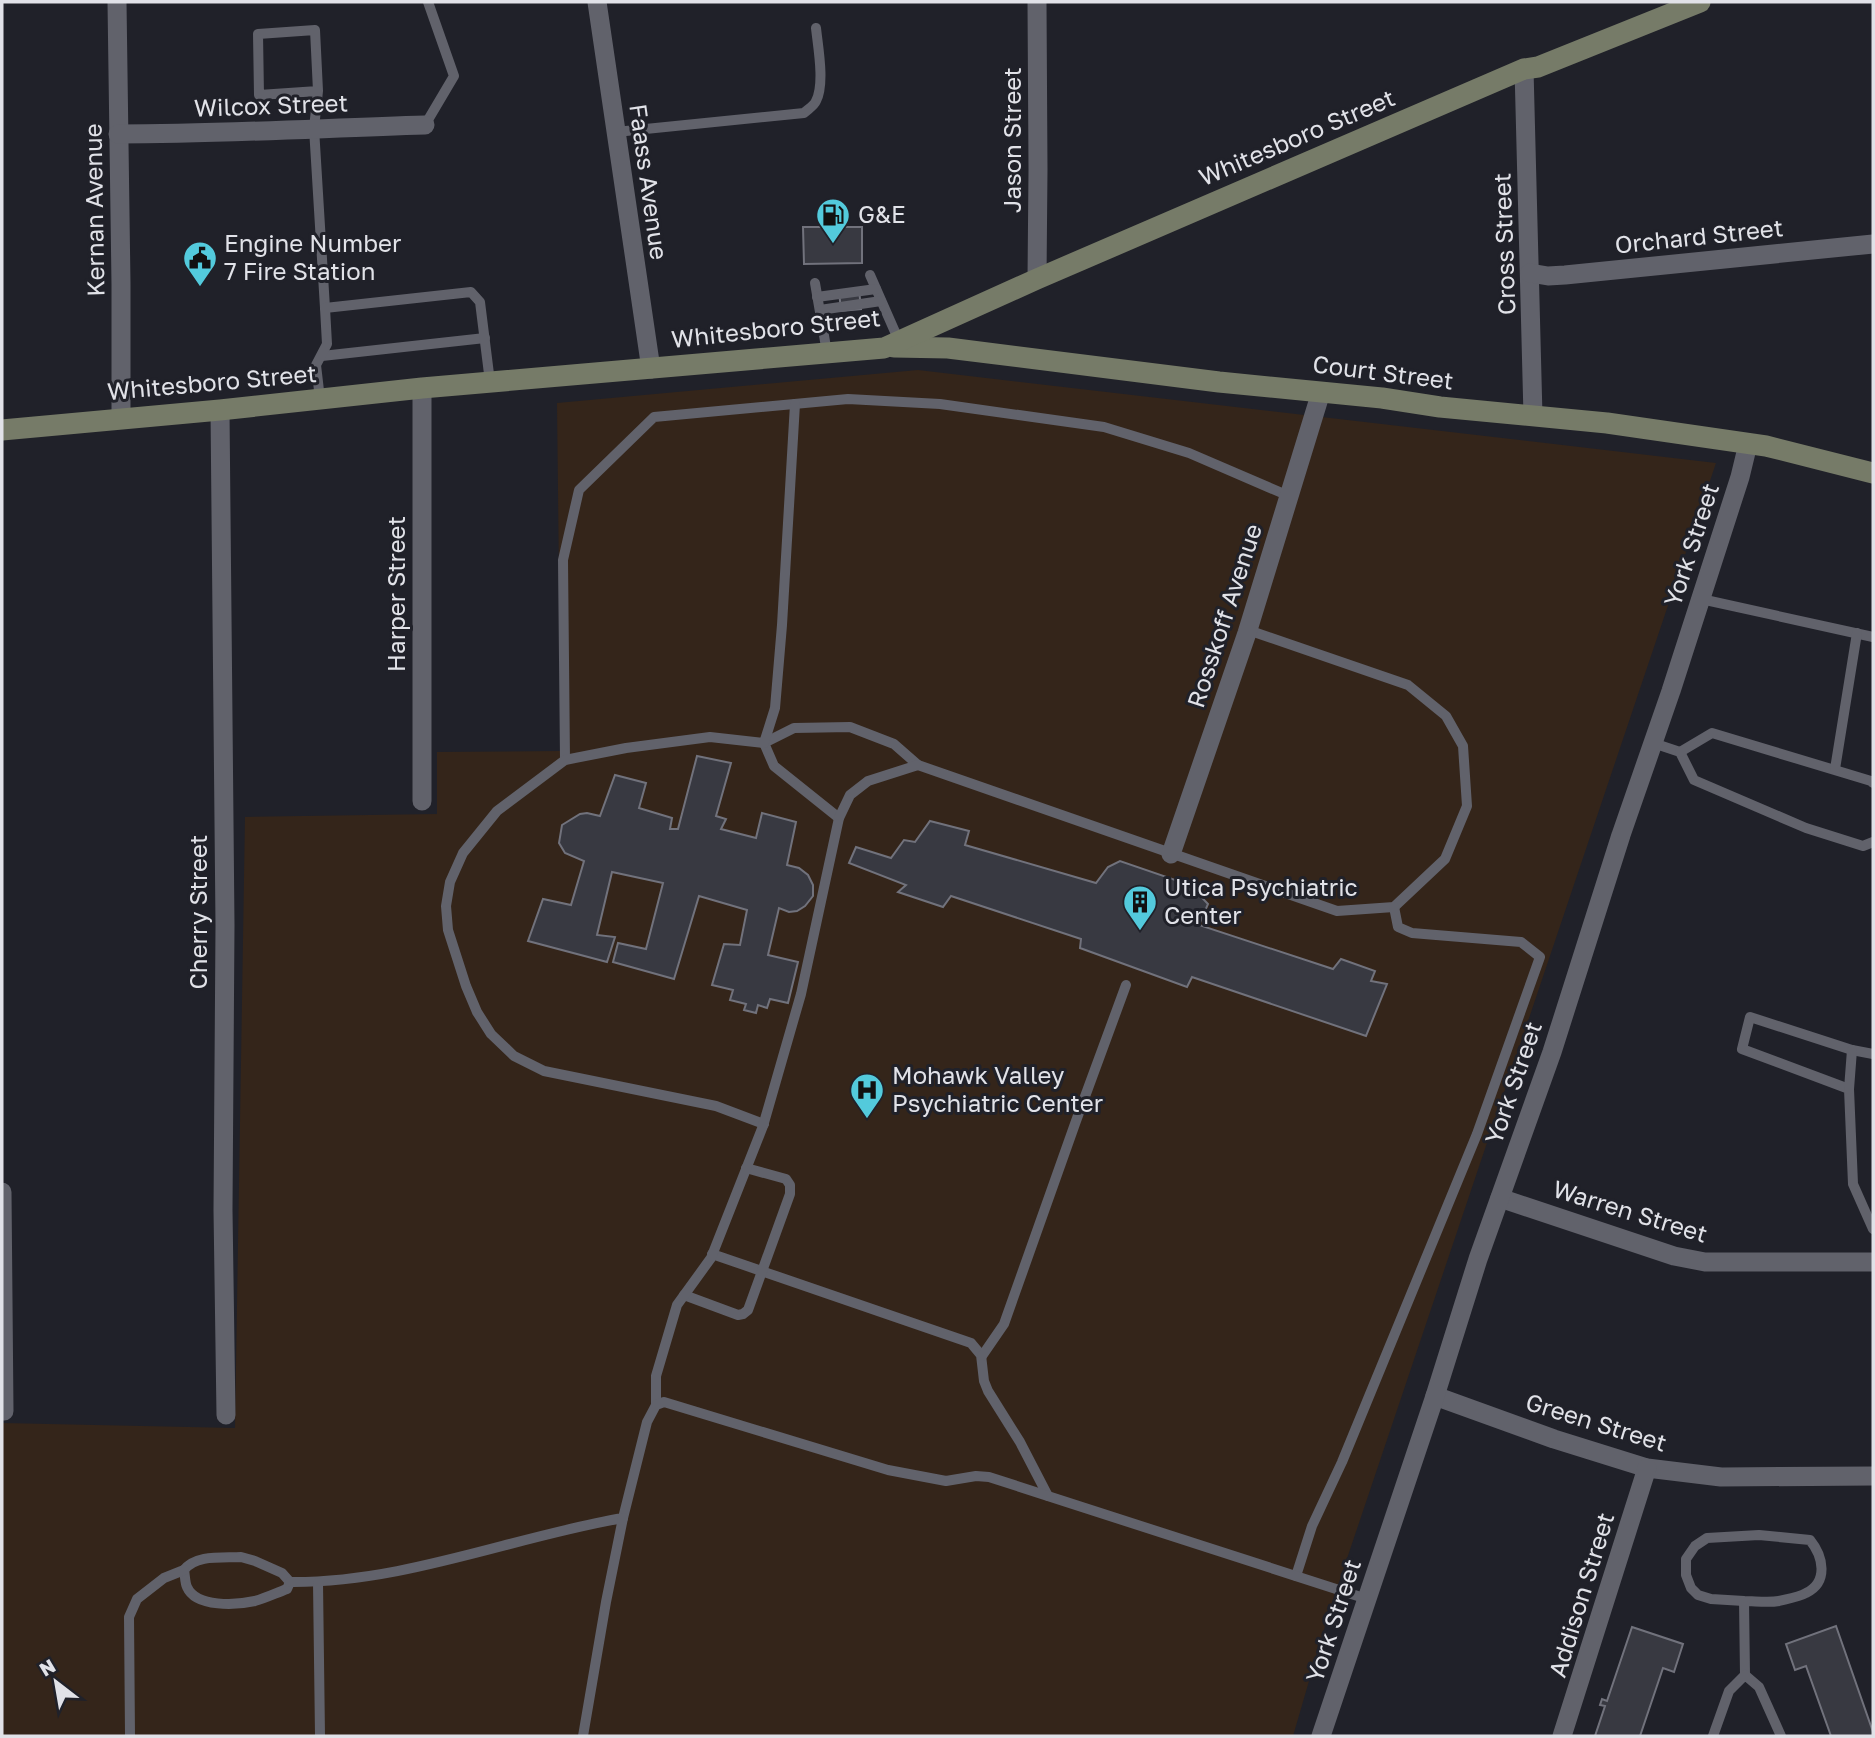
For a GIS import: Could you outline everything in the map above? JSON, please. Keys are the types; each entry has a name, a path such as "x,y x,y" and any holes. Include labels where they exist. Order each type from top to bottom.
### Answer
{"street":[{"name":"Kernan Avenue","path":"117,2 121,418"},
{"name":"Faass Avenue","path":"597,2 651,369"},
{"name":"Jason Street","path":"1037,2 1037,279"},
{"name":"Whitesboro Street","path":"2,430 422,388 827,353 891,344 1524,69 1538,67 1700,2"},
{"name":"Cross Street","path":"1524,69 1533,416"},
{"name":"Wilcox Street","path":"118,134 203,134 425,125"},
{"name":"Orchard Street","path":"1530,272 1548,276 1565,275 1873,244"},
{"name":"Court Street","path":"891,344 948,348 1440,407 1607,423 1766,446 1873,473"},
{"name":"Harper Street","path":"422,388 422,801"},
{"name":"Rosskoff Avenue","path":"1171,854 1248,629 1321,392"},
{"name":"Cherry Street","path":"220,410 226,1415"},
{"name":"York Street","path":"1321,1736 1478,1259 1552,1052 1621,835 1741,477 1748,444"},
{"path":"2,1192 4,1411"},
{"name":"Warren Street","path":"1500,1198 1674,1256 1706,1262 1873,1262"},
{"name":"Green Street","path":"1435,1396 1554,1439 1647,1468 1721,1478 1873,1476"},
{"name":"Addison Street","path":"1562,1736 1647,1468"}],"lane":[{"path":"425,125 454,76 428,2"},
{"path":"616,132 804,113 815,103 819,93 816,28"},
{"path":"318,91 259,95 258,34 315,30 318,91 314,128 327,344 316,365 320,399"},
{"path":"870,275 881,301 891,344"},
{"path":"815,283 827,353"},
{"path":"817,297 876,289"},
{"path":"325,308 471,292 480,302 491,382"},
{"path":"820,310 881,301"},
{"path":"322,356 485,338"},
{"path":"565,760 563,560 579,490 654,416 848,399 940,404 1104,427 1189,453 1289,496"},
{"path":"795,404 779,667 775,708 764,743 774,766 839,818"},
{"path":"1701,599 1873,637"},
{"path":"764,1124 716,1106 544,1071 514,1056 492,1034 477,1012 466,986 448,930 446,906 450,882 463,853 497,811 565,760 626,748 710,737 764,743 794,728 850,727 894,744 918,765 1337,911 1394,907 1445,859 1467,806 1463,746 1446,716 1408,685 1248,629"},
{"path":"1835,769 1857,633"},
{"path":"1680,752 1712,733 1873,783"},
{"path":"1653,743 1680,752 1694,780 1806,828 1864,846 1873,842"},
{"path":"583,1736 623,1518 647,1422 656,1405 656,1376 677,1305 712,1254 764,1124 801,994 839,818 850,795 868,780 918,765"},
{"path":"1296,1576 1312,1526 1342,1462 1477,1134 1540,957 1521,942 1412,933 1398,927 1394,907"},
{"path":"982,1356 1004,1324 1126,985"},
{"path":"1849,1089 1742,1049 1750,1017 1852,1050 1873,1054"},
{"path":"1852,1050 1849,1089 1853,1184 1873,1229"},
{"path":"684,1295 738,1315 748,1310 790,1194 786,1180 746,1168"},
{"path":"712,1254 971,1343 982,1356 988,1391 1020,1442 1048,1496"},
{"path":"656,1405 664,1402 888,1470 946,1481 976,1476 989,1477 1367,1599"},
{"path":"290,1583 318,1583 437,1563 592,1523 623,1518"},
{"path":"1759,1535 1810,1540 1818,1550 1822,1572 1818,1583 1807,1593 1777,1601 1744,1601 1710,1599 1698,1595 1691,1588 1686,1575 1686,1559 1695,1546 1707,1538 1759,1535"},
{"path":"130,1736 129,1617 137,1599 164,1578 184,1570 189,1564 200,1559 241,1557 282,1573 290,1583"},
{"path":"184,1570 187,1587 195,1597 205,1602 235,1604 255,1601 287,1589 290,1583"},
{"path":"318,1583 320,1736"},
{"path":"1713,1736 1729,1691 1745,1675 1744,1601"},
{"path":"1745,1675 1759,1688 1781,1736"}],"shaded area":[{"name":"Mohawk Valley Psychiatric Center","path":"918,370 1716,463 1330,1609 1293,1736 2,1736 2,1423 235,1428 245,817 437,814 437,752 561,751 557,403"}],"building":[{"name":"G&E","path":"803,227 862,227 862,263 804,264"},
{"path":"859,289 861,309 841,311 839,291"},
{"path":"697,756 731,763 716,816 726,819 721,829 756,838 762,813 796,822 787,865 799,868 808,875 813,885 813,896 805,906 789,912 779,908 768,955 798,962 788,1003 770,999 767,1008 758,1005 756,1013 744,1010 746,1004 730,1000 733,990 712,985 724,944 740,945 747,910 699,896 674,979 613,962 618,943 646,949 663,883 612,872 597,935 615,937 607,962 528,941 543,899 571,905 584,861 565,853 559,843 562,825 580,814 600,816 615,775 646,783 639,808 672,818 670,829 678,829"},
{"name":"Utica Psychiatric Center","path":"930,821 969,831 965,845 1096,883 1108,867 1120,861 1190,885 1208,904 1199,925 1333,969 1341,959 1375,971 1371,981 1387,984 1366,1036 1192,977 1187,987 1080,948 1081,939 951,896 943,907 898,892 906,885 849,863 856,847 891,858 904,840 915,842"},
{"path":"1836,1626 1873,1736 1831,1736 1806,1666 1795,1670 1786,1644"},
{"path":"1632,1627 1683,1644 1674,1672 1663,1668 1640,1736 1595,1736 1605,1706 1600,1705 1602,1699 1607,1701"}],"place":[{"name":"G&E","path":"833,245"},
{"name":"Engine Number 7 Fire Station","path":"200,288"},
{"name":"Utica Psychiatric Center","path":"1140,932"},
{"name":"Mohawk Valley Psychiatric Center","path":"867,1120"}]}
